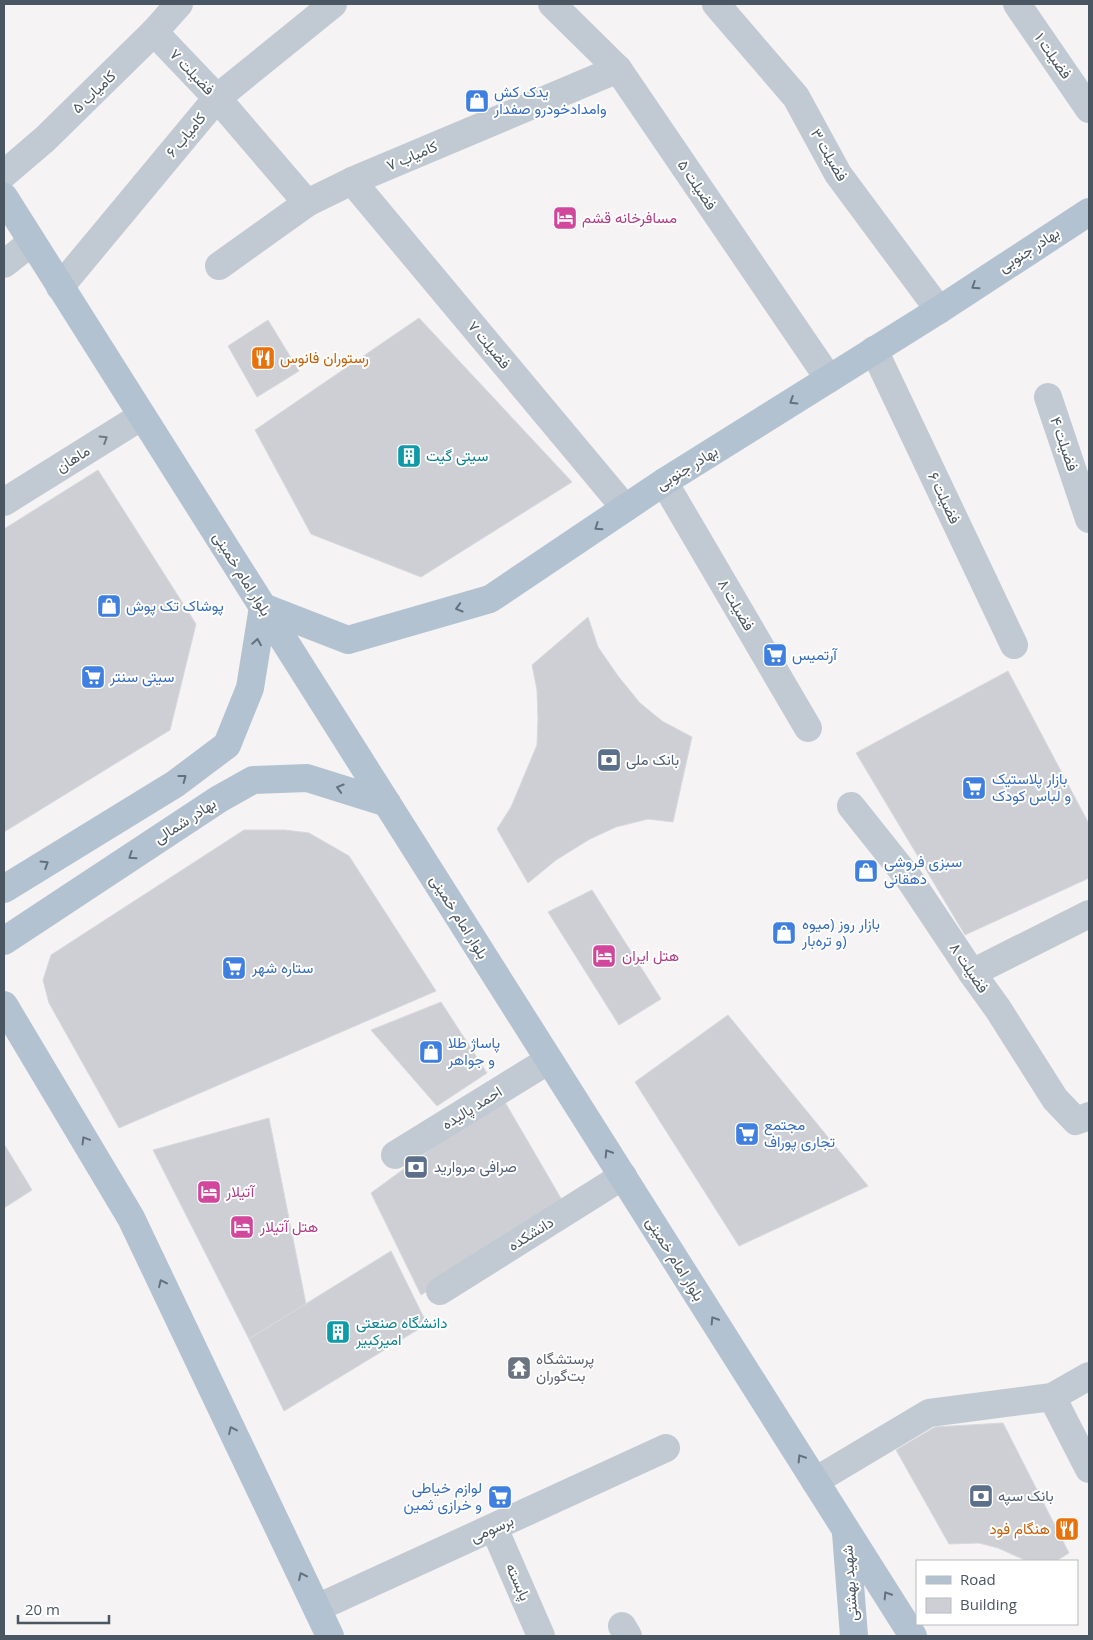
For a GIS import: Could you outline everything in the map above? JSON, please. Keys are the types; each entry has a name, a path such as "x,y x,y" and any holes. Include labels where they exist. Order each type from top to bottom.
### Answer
{"main road":[{"name":"بلوار امام خمینی","path":"4,197 913,1636"},
{"name":"بهادر جنوبی","path":"263,607 348,640 490,599 664,482 874,350 1086,221"},
{"path":"4,889 175,784 227,744 250,688 263,607"},
{"name":"بهادر شمالی","path":"4,941 219,799 253,780 307,778 387,803"},
{"path":"4,1005 131,1218 330,1636"},
{"name":"شهید بهشتی","path":"846,1529 854,1636"}],"street":[{"name":"کامیاب ۵","path":"4,174 45,139 154,32 179,4"},
{"name":"کامیاب ۶","path":"60,286 217,98 333,4"},
{"name":"فضیلت ۵","path":"552,4 618,68 829,379"},
{"name":"فضیلت ۳","path":"716,4 796,97 838,174 939,310"},
{"name":"فضیلت ۱","path":"1017,4 1089,109"},
{"name":"فضیلت ۷","path":"154,32 217,98 308,202"},
{"name":"کامیاب ۷","path":"218,266 308,202 352,181 618,68"},
{"name":"فضیلت ۷","path":"352,181 625,508"},
{"path":"4,264 32,242"},
{"name":"فضیلت ۶","path":"874,350 1014,645"},
{"name":"فضیلت ۴","path":"1048,398 1089,518"},
{"name":"ماهان","path":"4,502 142,416"},
{"name":"فضیلت ۸","path":"664,482 808,728"},
{"name":"فضیلت ۸","path":"851,806 910,880 998,1009 1055,1100 1076,1121 1089,1116"},
{"path":"972,973 1089,914"},
{"name":"احمد پالیده","path":"395,1155 549,1060"},
{"name":"دانشکده","path":"440,1291 623,1176"},
{"path":"815,1481 929,1413 1052,1397 1089,1376"},
{"path":"1052,1397 1089,1470"},
{"name":"برسومی","path":"317,1608 666,1448"},
{"name":"پابسته","path":"494,1528 542,1636"}],"building":[{"name":"سیتی گیت","path":"419,318 572,482 421,577 311,534 255,430"},
{"name":"رستوران فانوس","path":"268,320 299,371 257,397 228,346"},
{"name":"سیتی سنتر","path":"98,470 196,624 170,730 4,832 4,529"},
{"name":"بانک ملی","path":"588,617 598,647 640,703 662,721 692,737 673,822 648,819 616,827 590,839 556,860 528,883 497,829 511,807 537,745 537,690 532,665"},
{"name":"بازار پلاستیک و لباس کودک","path":"1008,671 1089,824 1089,878 965,935 856,753"},
{"name":"ستاره شهر","path":"244,830 285,830 309,833 349,856 436,991 119,1128 49,1003 43,980 51,955"},
{"name":"هتل ایران","path":"592,890 661,999 619,1025 548,912"},
{"name":"پاساژ طلا و جواهر","path":"441,1002 487,1073 437,1106 371,1030"},
{"name":"مجتمع تجاری پوراف","path":"728,1015 868,1186 739,1246 635,1082"},
{"path":"502,1097 566,1207 421,1295 371,1193"},
{"name":"هتل آتیلار","path":"269,1118 306,1304 249,1339 153,1150"},
{"path":"4,1144 32,1190 4,1208"},
{"name":"دانشگاه صنعتی امیرکبیر","path":"391,1251 427,1324 284,1411 249,1339"},
{"name":"بانک سپه","path":"1003,1423 1069,1553 1058,1560 1025,1560 998,1548 979,1543 949,1544 896,1450 935,1427"}],"place":[{"name":"یدک کش وامدادخودرو صفدار","path":"477,101"},
{"name":"مسافرخانه قشم","path":"565,218"},
{"name":"رستوران فانوس","path":"263,358"},
{"name":"سیتی گیت","path":"409,456"},
{"name":"پوشاک تک پوش","path":"109,606"},
{"name":"آرتمیس","path":"775,655"},
{"name":"سیتی سنتر","path":"93,677"},
{"name":"بانک ملی","path":"609,760"},
{"name":"بازار پلاستیک و لباس کودک","path":"974,788"},
{"name":"سبزی فروشی دهقانی","path":"866,871"},
{"name":"بازار روز (میوه و تره‌بار)","path":"784,933"},
{"name":"هتل ایران","path":"604,956"},
{"name":"ستاره شهر","path":"234,968"},
{"name":"پاساژ طلا و جواهر","path":"431,1052"},
{"name":"مجتمع تجاری پوراف","path":"747,1134"},
{"name":"صرافی مروارید","path":"416,1167"},
{"name":"آتیلار","path":"209,1192"},
{"name":"هتل آتیلار","path":"242,1227"},
{"name":"دانشگاه صنعتی امیرکبیر","path":"338,1332"},
{"name":"پرستشگاه بت‌گوران","path":"519,1368"},
{"name":"بانک سپه","path":"981,1496"},
{"name":"لوازم خیاطی و خرازی ثمین","path":"500,1497"},
{"name":"هنگام فود","path":"1067,1529"}]}
